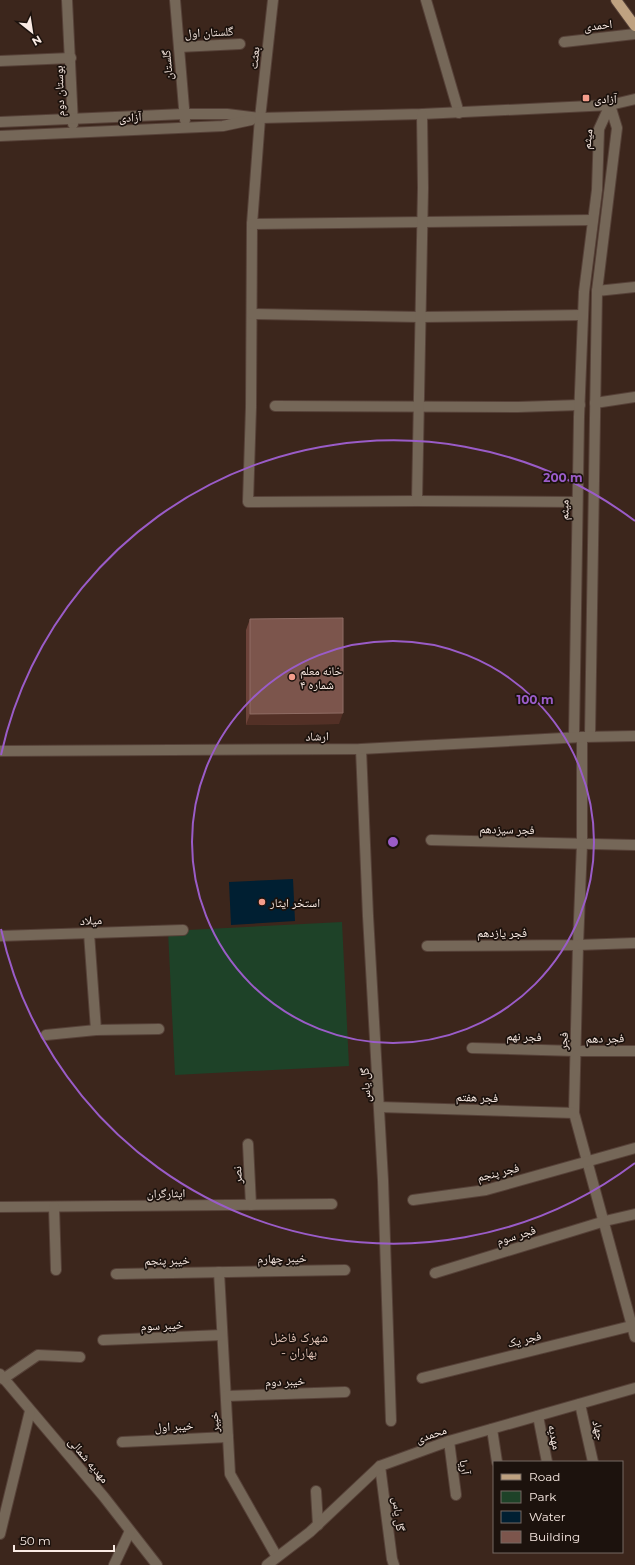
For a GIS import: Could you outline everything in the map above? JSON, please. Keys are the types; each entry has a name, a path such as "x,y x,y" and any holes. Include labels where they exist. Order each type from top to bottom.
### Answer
{"main road":[{"path":"616,0 635,26"}],"street":[{"name":"بوستان دوم","path":"67,0 71,58 73,132"},
{"name":"گلستان","path":"175,0 185,127"},
{"name":"بعثت","path":"273,0 260,118 252,224 252,314 248,502 417,501"},
{"path":"426,0 459,113"},
{"name":"احمدی","path":"564,42 635,34"},
{"name":"گلستان اول","path":"178,47 240,44"},
{"path":"0,61 71,58"},
{"name":"آزادی","path":"0,122 184,114 227,114 260,118 459,113 610,105 635,99"},
{"path":"582,737 591,716 597,291 617,128 610,105"},
{"name":"میثم","path":"582,737 574,717 577,502 584,292 597,190 599,129 610,105"},
{"path":"422,114 422,223 417,501 577,502"},
{"name":"آزادی","path":"0,136 223,126 260,118"},
{"path":"252,224 593,220"},
{"path":"597,291 635,287"},
{"path":"252,314 420,317 583,316"},
{"path":"595,403 635,398"},
{"path":"275,406 580,405"},
{"path":"574,717 579,722 582,722 587,721 591,716"},
{"name":"ارشاد","path":"0,751 361,749 582,737 635,736"},
{"name":"فجر","path":"582,737 582,844 574,1112 605,1221 635,1337"},
{"name":"گل یاس","path":"361,749 384,1187 391,1420"},
{"name":"فجر سیزدهم","path":"431,840 635,845"},
{"name":"میلاد","path":"0,936 183,930"},
{"path":"89,933 96,1030"},
{"name":"فجر یازدهم","path":"427,946 578,945 635,942"},
{"path":"46,1035 96,1030 159,1029"},
{"name":"فجر نهم","path":"472,1048 575,1051"},
{"name":"فجر دهم","path":"575,1051 635,1051"},
{"name":"فجر هفتم","path":"379,1107 574,1112"},
{"name":"نصر","path":"248,1144 251,1205"},
{"name":"فجر پنجم","path":"413,1200 486,1190 635,1148"},
{"name":"ایثارگران","path":"0,1207 332,1204"},
{"path":"54,1206 56,1270"},
{"name":"فجر سوم","path":"435,1273 605,1221 635,1214"},
{"name":"خیبر چهارم","path":"219,1272 345,1270"},
{"name":"خیبر پنجم","path":"116,1274 219,1272"},
{"name":"خیبر","path":"219,1272 230,1474 277,1557"},
{"name":"فجر یک","path":"422,1378 633,1325"},
{"name":"خیبر سوم","path":"103,1340 222,1335"},
{"path":"2,1376 38,1355 80,1357"},
{"name":"مهدیه شمالی","path":"2,1376 157,1565"},
{"name":"محمدی","path":"267,1565 318,1525 380,1466 449,1441 635,1388"},
{"name":"خیبر دوم","path":"226,1396 345,1392"},
{"name":"جهاد","path":"580,1404 593,1461"},
{"path":"0,1534 30,1411"},
{"name":"مهدیه","path":"538,1416 547,1461"},
{"path":"492,1429 498,1461"},
{"name":"خیبر اول","path":"122,1442 228,1437"},
{"name":"آریا","path":"449,1441 456,1495"},
{"name":"گل یاس","path":"380,1466 394,1565"},
{"path":"316,1492 318,1525"},
{"path":"114,1565 130,1531"}],"green space":[{"path":"342,922 349,1066 175,1075 168,931"}],"water":[{"name":"استخر ایثار","path":"293,879 295,921 231,925 229,882"}],"building":[{"name":"خانه معلم شماره ۴","path":"343,618 343,713 250,714 250,619"}],"place":[{"name":"آزادی","path":"586,98"},
{"name":"خانه معلم شماره ۴","path":"292,677"},
{"name":"استخر ایثار","path":"262,902"}],"district":[{"name":"شهرک فاضل - بهاران","path":"299,1344"}]}
